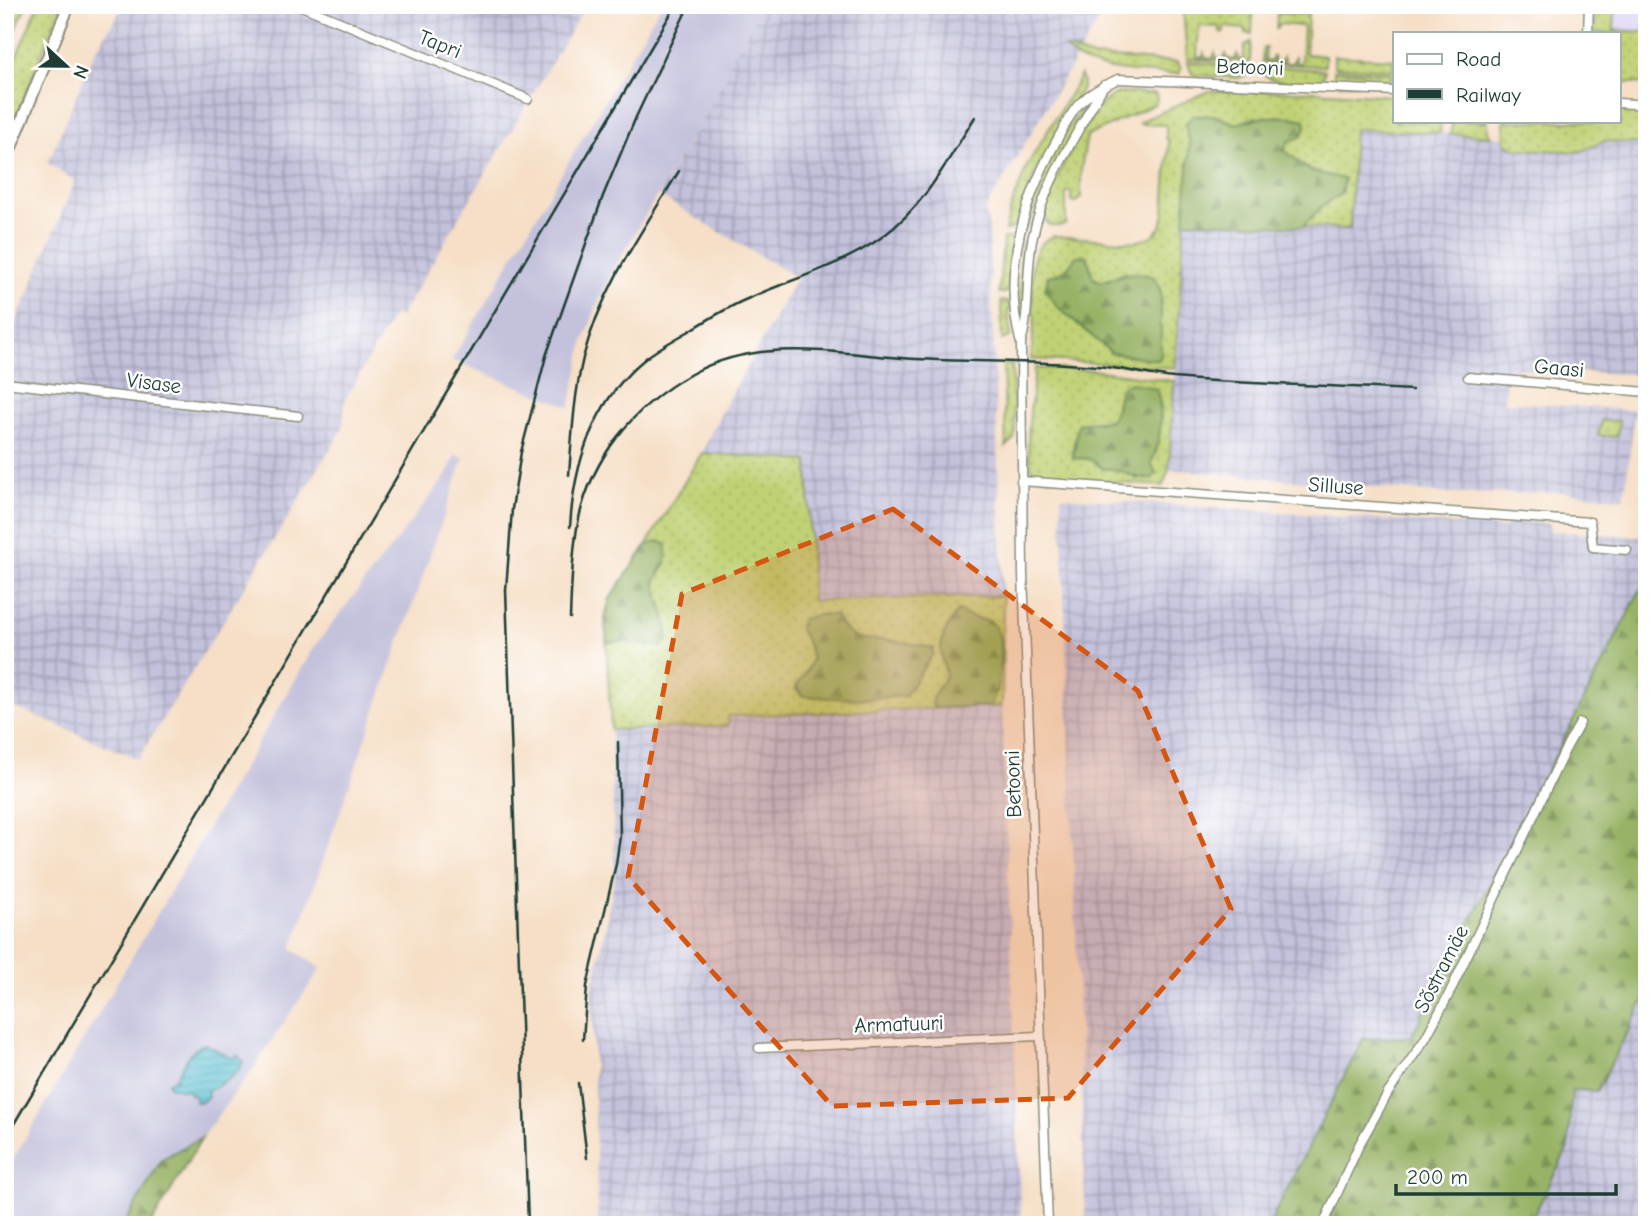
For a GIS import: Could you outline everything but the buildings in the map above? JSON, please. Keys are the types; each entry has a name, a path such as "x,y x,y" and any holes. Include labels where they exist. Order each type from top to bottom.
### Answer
{"main road":[{"path":"5,162 69,5"}],"street":[{"name":"Tapri","path":"299,5 528,99"},
{"path":"1588,32 1589,5"},
{"name":"Betooni","path":"1048,1225 1021,481 1021,342 1014,317 1019,234 1025,209 1045,162 1080,102 1104,85 1118,79 1393,91"},
{"name":"Betooni","path":"1021,342 1027,321 1029,257 1044,195 1104,85"},
{"path":"1620,103 1647,105"},
{"name":"Gaasi","path":"1468,377 1647,392"},
{"name":"Visase","path":"5,383 298,415"},
{"name":"Silluse","path":"1021,481 1590,522 1593,547 1627,550"},
{"name":"Sõstramäe","path":"1323,1225 1359,1145 1388,1093 1425,1039 1448,996 1580,723"},
{"name":"Armatuuri","path":"759,1048 1040,1036"}],"highlighted area":[{"path":"893,509 1138,691 1231,909 1068,1098 832,1106 628,877 682,594"}],"shaded area":[{"path":"124,5 586,5 400,317 394,314 345,400 342,430 138,759 5,703 5,349 75,181 48,163 94,53"},
{"path":"661,5 763,5 723,72 727,75 613,271 584,341 570,407 452,360"},
{"path":"763,5 1108,5 985,210 989,229 1003,596 812,601 808,462 702,453 717,420 797,278 658,195 727,75 723,72"},
{"path":"1264,5 1310,5 1310,13 1264,11"},
{"path":"1615,5 1647,5 1647,32 1613,30"},
{"path":"1354,129 1647,144 1647,375 1506,368 1504,402 1635,410 1624,498 1565,492 1451,494 1169,469 1184,221 1349,229"},
{"path":"455,455 464,458 292,949 321,968 250,1073 202,1137 162,1159 124,1225 5,1225 5,1173 315,646 447,475"},
{"path":"1061,497 1506,528 1508,521 1549,523 1550,531 1647,537 1647,575 1411,1037 1363,1039 1269,1225 1086,1225"},
{"path":"1002,706 1021,1225 598,1225 592,995 615,878 611,730 728,726 728,716"},
{"path":"1647,994 1647,1225 1529,1225 1568,1148 1572,1090 1597,1090"}],"green space":[{"path":"5,5 26,5 5,56"},
{"path":"38,5 62,5 5,144 5,84"},
{"path":"1250,5 1253,5 1252,34 1246,33 1245,29 1224,27 1224,33 1220,32 1220,27 1199,26 1197,57 1203,58 1204,53 1206,58 1213,59 1215,53 1217,59 1224,59 1226,54 1228,59 1235,60 1237,54 1239,60 1243,60 1245,45 1251,42 1250,62 1187,59 1183,7 1249,11"},
{"path":"1596,5 1615,5 1614,30 1647,32 1647,84 1620,82 1620,32 1594,32"},
{"path":"1277,13 1308,14 1306,54 1325,56 1325,66 1262,63 1263,48 1266,48 1265,61 1271,62 1273,56 1274,62 1281,62 1283,57 1285,63 1292,63 1295,57 1296,63 1301,63 1303,26 1279,24 1276,30"},
{"path":"1065,48 1093,57 1177,62 1181,69 1179,74 1117,70 1087,63"},
{"path":"1334,56 1393,59 1393,70 1334,67"},
{"path":"1187,62 1252,66 1247,75 1238,78 1193,75"},
{"path":"1260,66 1325,70 1323,78 1317,82 1284,82 1268,77"},
{"path":"1334,70 1393,73 1393,76 1383,85 1360,79 1356,84 1339,84 1335,81"},
{"path":"1081,75 1081,90 1036,171 1015,227 1005,231 1027,166"},
{"path":"1209,91 1313,91 1392,96 1393,122 1441,122 1440,133 1354,129 1350,229 1303,227 1322,206 1341,194 1343,179 1310,171 1284,150 1289,141 1256,117 1237,124 1213,115 1185,125 1190,142 1175,368 1031,359 1035,317 1032,269 1034,258 1044,241 1054,236 1136,242 1153,236 1161,227 1169,140 1166,139 1166,125 1139,122","holes":["1087,256 1093,278 1102,282 1126,272 1161,356 1158,360 1112,353 1059,308 1046,290 1048,276 1064,270 1075,257"]},
{"path":"1117,93 1152,93 1156,94 1157,100 1155,104 1087,136 1081,169 1081,197 1076,202 1071,201 1071,192 1066,192 1066,224 1048,224 1043,214 1054,184 1073,147 1095,112"},
{"path":"1620,108 1647,110 1647,144 1604,141 1580,152 1517,149 1505,143 1504,122 1620,122"},
{"path":"1081,110 1084,114 1053,169 1029,227 1025,228 1046,166"},
{"path":"1213,115 1237,124 1270,117 1305,120 1306,126 1301,137 1289,141 1284,150 1310,171 1344,179 1341,194 1322,206 1303,227 1184,221 1190,142 1185,125 1192,116"},
{"path":"1452,122 1488,122 1491,136 1451,134"},
{"path":"1003,238 1011,238 1013,241 1009,290 999,293"},
{"path":"1024,240 1025,317 1022,319 1021,246"},
{"path":"1087,256 1093,278 1101,282 1133,273 1154,277 1161,291 1161,356 1158,360 1112,353 1059,308 1045,290 1048,276 1064,270 1075,257"},
{"path":"1001,301 1008,302 1011,308 1008,311 1011,336 1002,340"},
{"path":"1003,364 1012,365 1015,430 1014,439 1006,447"},
{"path":"1035,368 1093,370 1174,381 1169,469 1163,486 1043,477 1033,472 1028,436","holes":["1118,395 1161,406 1156,453 1138,479 1114,468 1103,469 1090,460 1073,459 1074,443 1083,426 1086,422 1110,420 1115,415"]},
{"path":"1131,383 1157,389 1160,426 1151,463 1156,473 1152,479 1103,469 1090,460 1073,459 1078,424 1110,420 1122,386"},
{"path":"1602,420 1619,421 1617,435 1598,435"},
{"path":"702,453 808,461 812,601 1003,596 1002,706 728,716 728,726 611,730 605,617 610,599 646,546"},
{"path":"659,541 667,545 666,563 655,582 666,620 668,640 660,647 617,641 607,643 605,617 610,599 646,546"},
{"path":"1647,577 1647,994 1597,1091 1572,1090 1568,1148 1529,1225 1269,1225 1363,1039 1411,1037"},
{"path":"958,611 990,621 997,629 1000,669 990,706 933,708 932,698 946,675 941,656 942,642 948,625"},
{"path":"817,615 835,615 846,631 856,638 898,641 933,648 932,655 905,696 864,699 803,696 795,689 809,665 811,654 799,628 802,619"},
{"path":"202,1137 151,1225 124,1225 162,1159"}],"water":[{"path":"205,1044 234,1059 237,1055 243,1061 234,1075 207,1092 208,1097 202,1102 195,1102 195,1096 188,1091 170,1087 168,1083 178,1079 176,1077 188,1057 195,1049"}],"railway":[{"path":"5,1139 676,5"},
{"path":"528,1225 506,590 512,509 521,452 546,356 603,196 636,117 689,5"},
{"path":"570,527 576,479 590,434 600,413 628,375 657,350 726,309 833,264 882,237 923,197 975,117"},
{"path":"569,475 577,387 591,333 624,261 679,171"},
{"path":"570,618 577,528 583,503 603,458 617,437 651,402 671,386 720,361 747,354 803,350 916,359 1096,366 1164,377 1204,380 1412,390"},
{"path":"583,1040 587,986 616,864 620,836 618,742"},
{"path":"578,1083 587,1158"}]}
